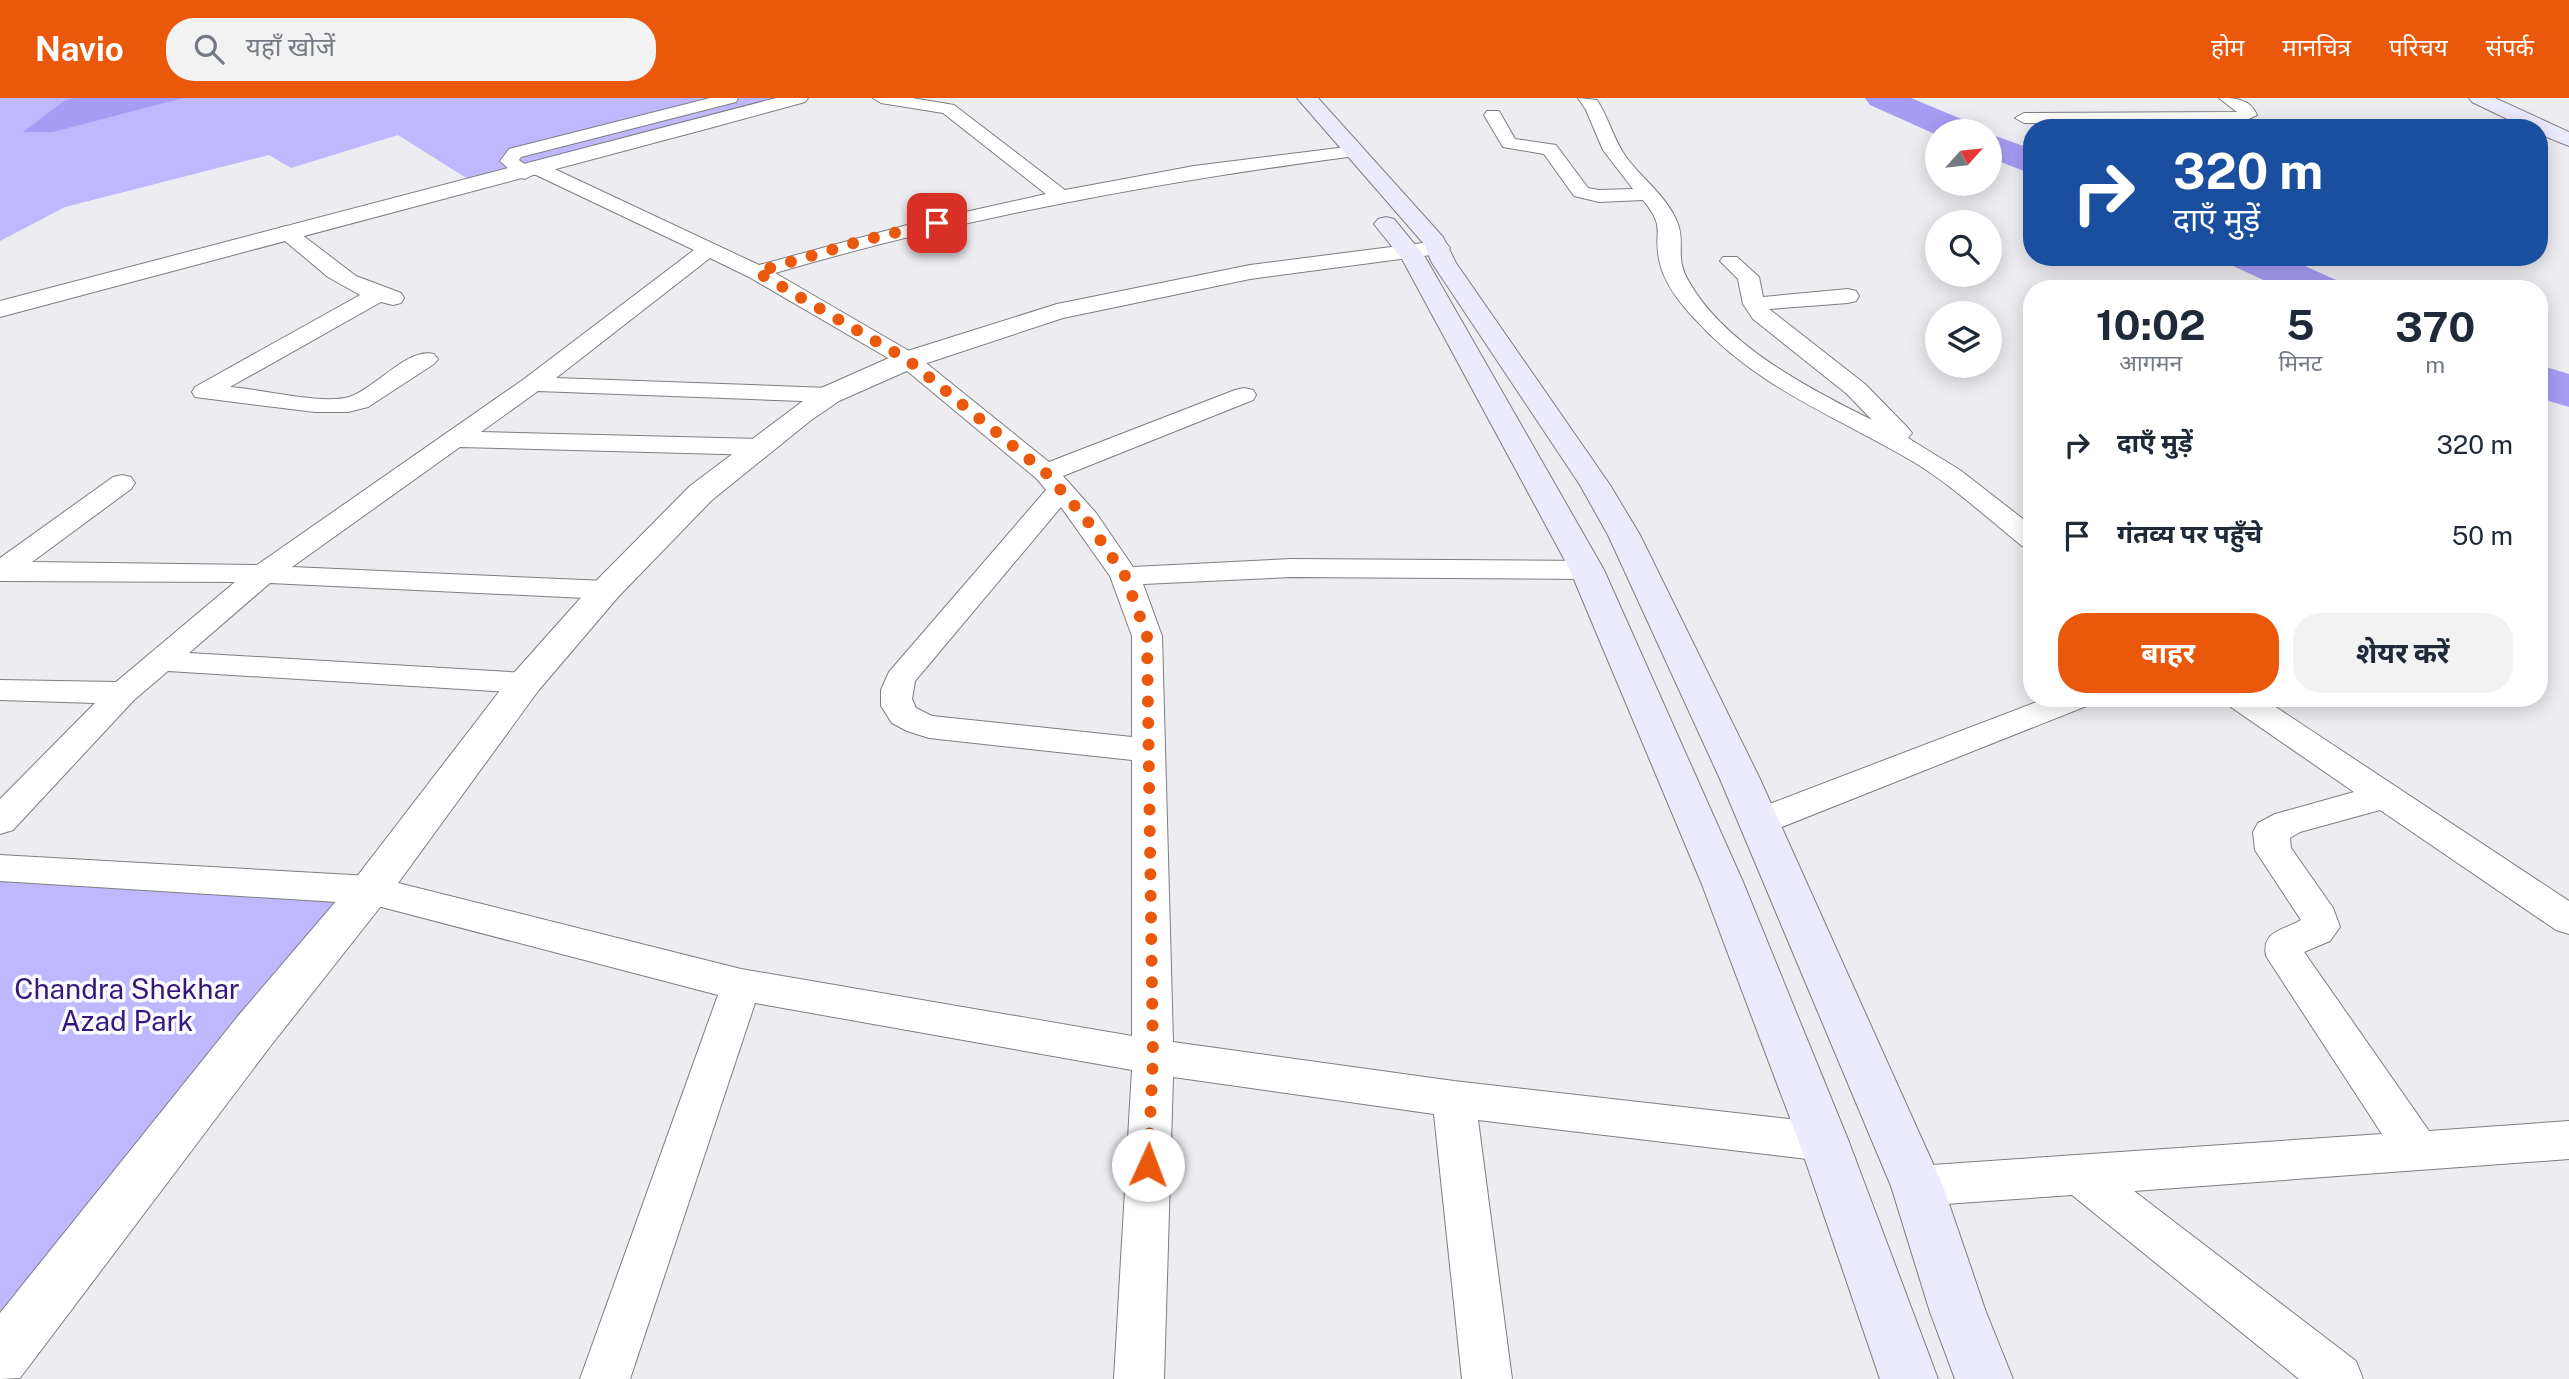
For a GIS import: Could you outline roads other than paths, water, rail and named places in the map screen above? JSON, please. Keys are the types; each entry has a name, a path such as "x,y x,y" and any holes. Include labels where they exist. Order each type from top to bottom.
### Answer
{"main road":[{"path":"2479,98 2524,119"},
{"path":"1298,102 1343,160 1423,249 1587,570 1723,882 1824,1142 1909,1379"},
{"path":"2548,130 2569,140"},
{"path":"1372,208 1444,263 1595,485 1625,535 1759,822 1917,1186 1958,1312 1984,1379"}],"street":[{"path":"730,98 515,153 509,161 757,272 908,360 1053,481 1086,519 1125,576 1147,636 1153,1058 1139,1379"},
{"path":"0,309 286,232 532,171 798,98"},
{"path":"881,98 948,109 1061,197"},
{"path":"1586,98 1598,114 1611,148 1670,227 1668,256 1676,276 1691,299 1727,339 1767,372 1792,388 1923,457 1967,487 2023,533"},
{"path":"2028,113 2248,115 2247,111 2227,98"},
{"path":"1493,114 1509,143 1544,146 1554,152 1581,192 1598,196 1647,194"},
{"path":"757,272 864,240 1173,175 1343,160"},
{"path":"286,232 355,287 387,297 329,320 204,392 334,408 359,402 426,359"},
{"path":"0,821 123,693 263,574 533,384 709,249"},
{"path":"0,1358 255,1030 370,890 525,683 606,590 701,494 760,447 829,395 908,360 1057,312 1250,272 1423,249"},
{"path":"1730,261 1748,277 1754,304 1761,314 1856,389 1923,457"},
{"path":"1754,304 1848,296"},
{"path":"533,384 829,395"},
{"path":"1149,750 929,727 906,719 898,709 895,697 900,678 1053,481 1244,395"},
{"path":"454,439 760,447"},
{"path":"1,571 122,483"},
{"path":"1125,576 1291,568 1587,570"},
{"path":"1,571 263,574 606,590"},
{"path":"161,661 525,683"},
{"path":"0,690 123,693"},
{"path":"1759,822 2055,707"},
{"path":"2252,707 2569,920"},
{"path":"2385,796 2288,823 2271,832 2271,839 2273,850 2320,918 2321,926 2315,932 2288,941 2283,946 2285,956 2418,1151"},
{"path":"0,868 370,890 741,985 1153,1058 1454,1099 1824,1142"},
{"path":"605,1379 741,985"},
{"path":"1454,1099 1487,1379"},
{"path":"1917,1186 2569,1140"},
{"path":"2080,1175 2338,1379"}],"waterway":[{"path":"1882,98 1930,119"},
{"path":"2002,150 2023,159"},
{"path":"2268,266 2300,280"},
{"path":"2548,384 2569,392"}],"park label":[{"name":"Chandra Shekhar Azad Park","path":"127,1004"}]}
